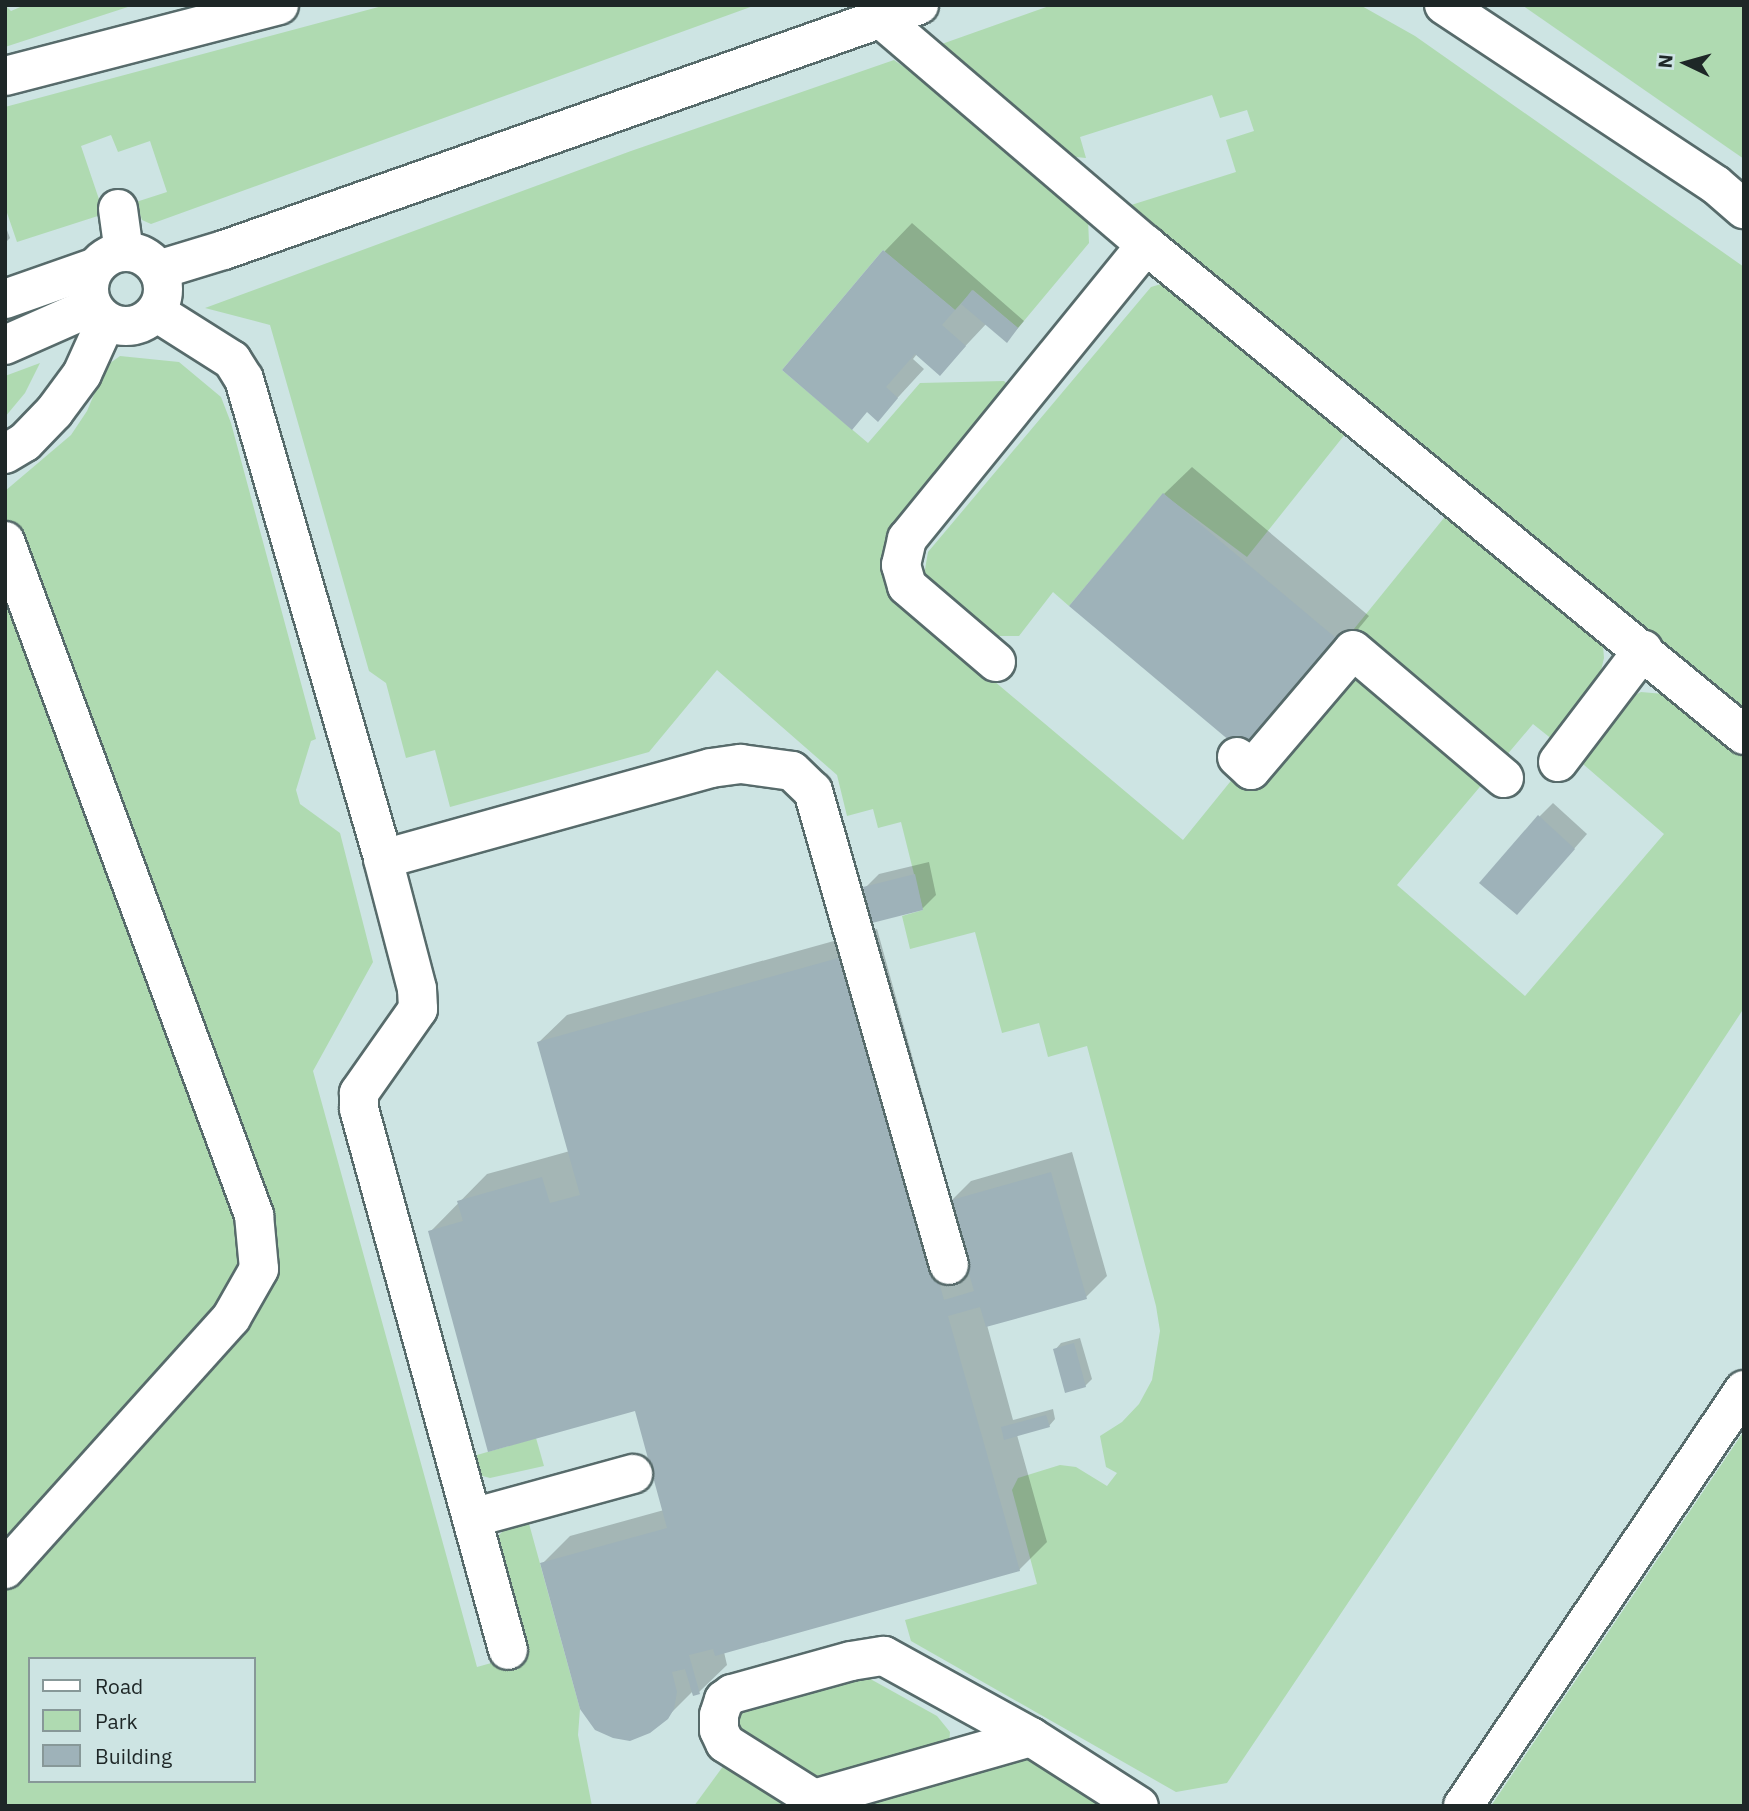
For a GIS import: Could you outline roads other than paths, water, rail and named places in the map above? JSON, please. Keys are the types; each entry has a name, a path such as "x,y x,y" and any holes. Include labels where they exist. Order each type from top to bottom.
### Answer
{"street":[{"path":"5,76 279,5"},
{"path":"159,270 224,250 919,5"},
{"path":"1444,5 1695,171 1744,209"},
{"path":"880,18 1083,175 1146,246 1744,735"},
{"path":"5,299 110,260 144,256 159,270 163,291 156,312 138,325 116,326 99,313 89,286 110,260 118,209"},
{"path":"996,662 907,586 901,565 907,539 1146,246"},
{"path":"156,312 232,360 244,379 383,859 417,989 418,1009 359,1093 359,1109 508,1650"},
{"path":"5,345 99,313"},
{"path":"5,454 25,442 75,383 99,313"},
{"path":"5,541 254,1215 259,1269 230,1318 5,1569"},
{"path":"1237,757 1251,770 1353,650 1504,778"},
{"path":"1558,762 1643,650"},
{"path":"383,859 711,768 741,764 792,771 813,791 949,1265"},
{"path":"1463,1806 1744,1390"},
{"path":"472,1518 633,1474"},
{"path":"1031,1737 814,1799 725,1743 719,1730 719,1715 724,1700 751,1687 867,1657 884,1656 1031,1737 1139,1806"}]}
